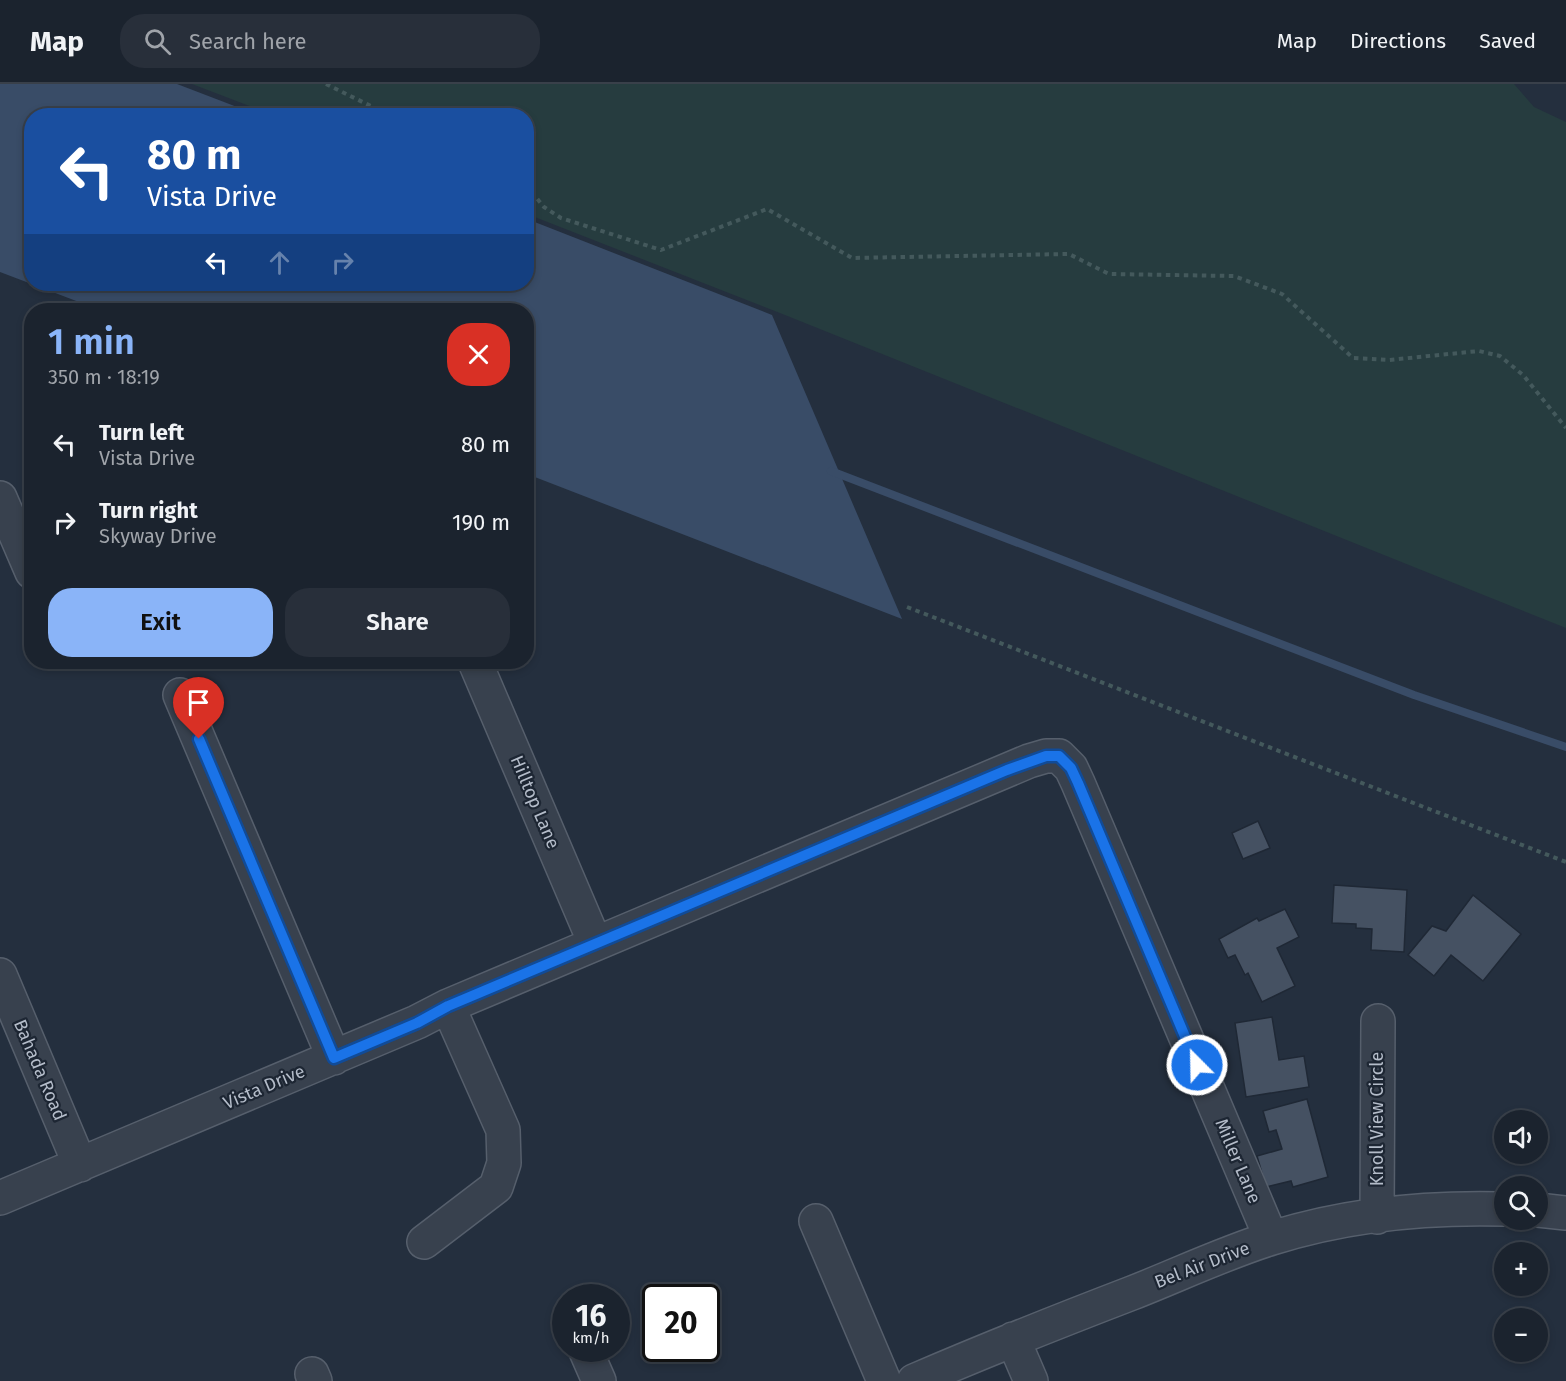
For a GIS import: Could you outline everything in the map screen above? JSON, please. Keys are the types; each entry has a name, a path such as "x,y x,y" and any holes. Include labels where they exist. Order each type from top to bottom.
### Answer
{"street":[{"path":"0,498 24,554"},
{"name":"Hilltop Lane","path":"479,669 595,943"},
{"path":"180,695 334,1058"},
{"name":"Vista Drive","path":"0,1198 417,1023 448,1006 595,943 1029,761 1046,756 1059,756"},
{"name":"Miller Lane","path":"1059,756 1071,768 1078,783 1271,1239"},
{"name":"Bahada Road","path":"0,975 80,1165"},
{"path":"424,1242 496,1187 504,1163 503,1130 448,1006"},
{"name":"Knoll View Circle","path":"1377,1217 1378,1021"},
{"name":"Bel Air Drive","path":"914,1381 1013,1339 1271,1239 1320,1226 1377,1217 1427,1211 1494,1209"},
{"path":"1548,1211 1566,1213"},
{"path":"816,1221 884,1381"},
{"path":"1013,1339 1031,1381"},
{"path":"591,1362 599,1381"}],"path":[{"path":"326,84 376,108"},
{"path":"534,195 544,207 561,218 662,250 767,209 852,258 1069,254 1109,274 1234,276 1282,294 1353,358 1389,360 1479,351 1500,356 1523,375 1566,428"},
{"path":"907,606 1566,862"}],"green space":[{"path":"192,84 1514,84 1534,107 1566,122 1566,628 534,217 534,108 255,108"}],"water":[{"path":"0,84 177,84 240,108 24,108 24,281 0,272"},
{"path":"534,222 772,315 902,619 534,477 534,303 82,303 50,291 534,291"}],"building":[{"path":"1258,821 1270,848 1243,859 1232,833"},
{"path":"1334,885 1407,890 1404,952 1371,950 1372,929 1356,928 1356,924 1332,923"},
{"path":"1473,895 1521,934 1483,981 1451,955 1434,976 1408,955 1432,926 1446,931"},
{"path":"1285,909 1299,937 1277,948 1295,986 1262,1002 1248,973 1245,975 1235,955 1228,958 1219,939 1257,918 1259,921"},
{"path":"1272,1017 1279,1060 1304,1056 1309,1087 1246,1097 1235,1023"},
{"path":"1307,1099 1328,1177 1293,1187 1291,1181 1266,1187 1257,1156 1282,1149 1276,1130 1269,1132 1263,1111"}],"waterway":[{"path":"831,471 1414,695 1566,747"}],"route":[{"path":"199,739 334,1058 595,943 1007,770 1046,756 1059,756 1071,768 1078,783 1197,1065"}]}
